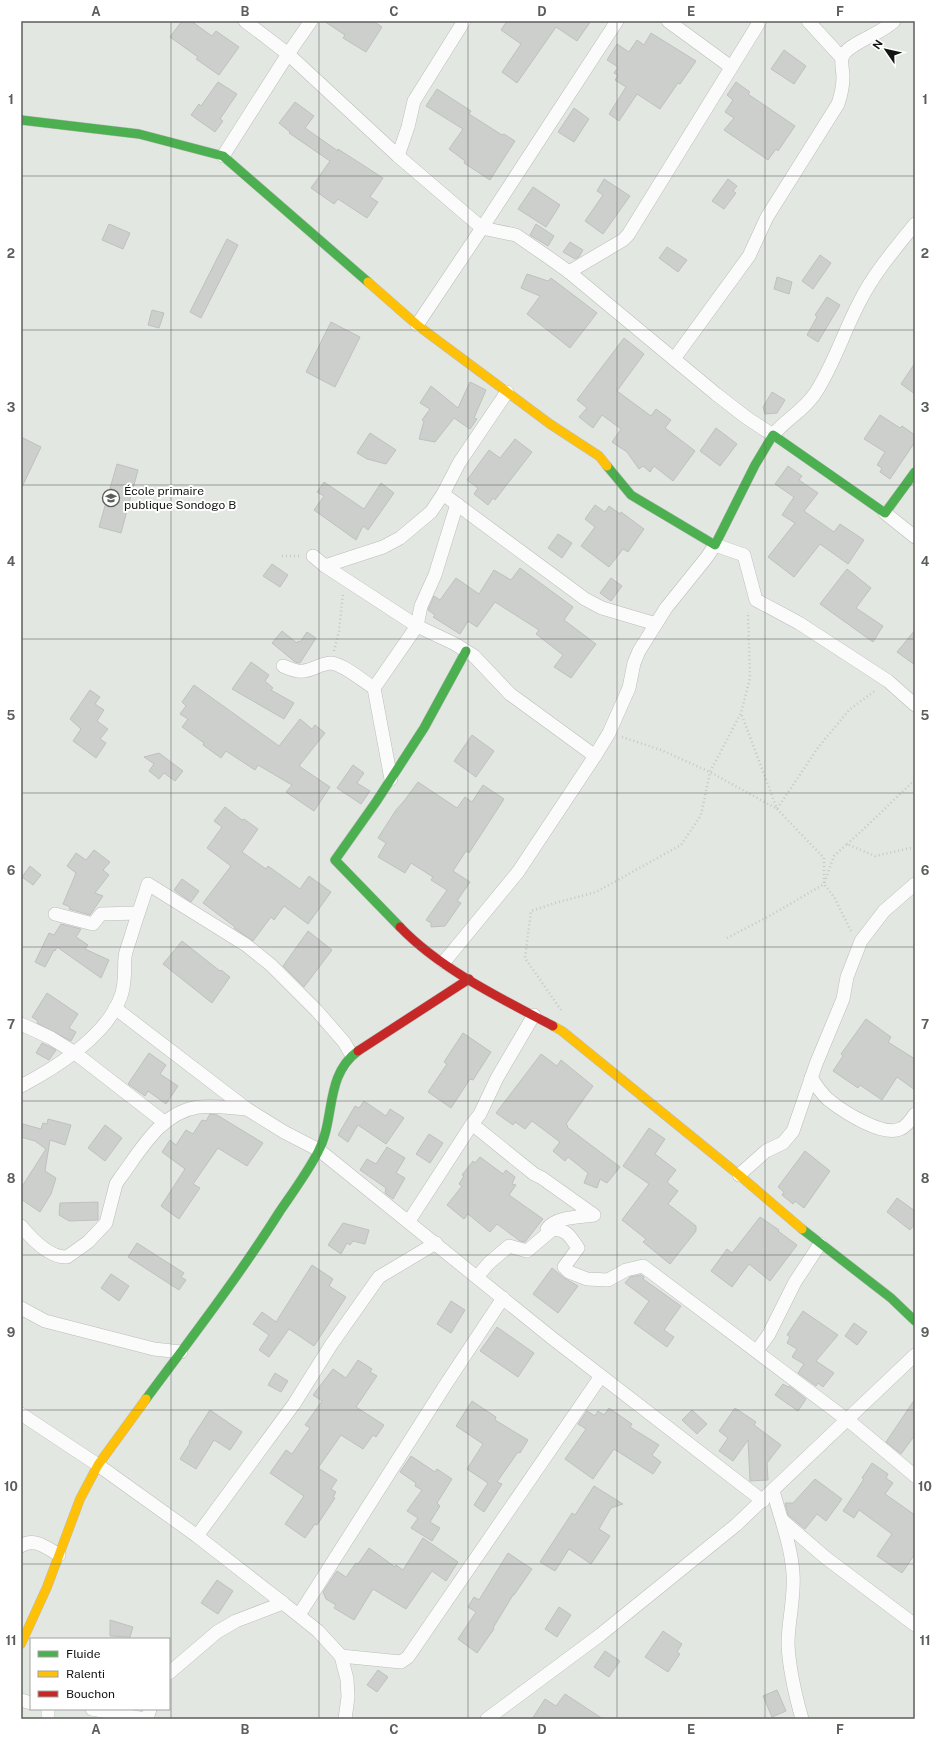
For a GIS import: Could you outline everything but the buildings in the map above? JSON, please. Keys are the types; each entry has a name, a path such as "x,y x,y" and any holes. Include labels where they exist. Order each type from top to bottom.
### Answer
{"street":[{"path":"245,21 288,54 398,156 482,228 516,235 569,272 747,418 885,514 915,537"},
{"path":"223,156 288,54 311,21"},
{"path":"398,156 408,127 414,101 464,21"},
{"path":"417,325 617,21"},
{"path":"668,21 732,67"},
{"path":"569,272 623,240 628,235 760,21"},
{"path":"808,21 842,58"},
{"path":"674,359 749,256 767,217 838,104 843,87 842,58 850,47 881,32 894,21"},
{"path":"21,120 139,134 223,156 417,325 550,424 599,456 631,495 715,545 744,555 756,600 799,623 888,681 915,705"},
{"path":"444,962 518,872 609,733 629,688 634,663 656,624 680,588 707,557 715,545 755,465 773,435 782,424 806,405 816,392 833,360 851,318 874,276 915,224"},
{"path":"325,566 383,547 400,538 431,512 443,494 459,463 507,392"},
{"path":"885,514 915,472"},
{"path":"443,494 585,599 602,608 656,624"},
{"path":"391,779 374,688 417,626 421,606 435,575 457,504"},
{"path":"313,556 325,566 417,626 466,651 480,662 510,694 594,756"},
{"path":"466,651 424,728 335,860 415,943 469,979 562,1031 739,1175 820,1244 891,1298 915,1321"},
{"path":"283,666 300,672 306,672 326,663 331,663 339,665 374,688"},
{"path":"21,1086 75,1053 87,1042 115,1008 121,996 124,983 127,949 148,884 246,945 292,984 344,1042 351,1054"},
{"path":"739,1175 759,1156 783,1143 793,1131 823,1045 843,999 847,977 861,941 884,911 915,884"},
{"path":"55,914 93,924 101,914 138,913"},
{"path":"21,1644 47,1587 80,1499 98,1465 254,1250 319,1150 329,1121 337,1075 343,1063 351,1054 469,979"},
{"path":"115,1008 247,1109 284,1132 319,1150 601,1376 763,1501"},
{"path":"409,1221 480,1114 497,1078 534,1015"},
{"path":"21,1024 51,1038 75,1053 164,1122"},
{"path":"811,1078 822,1094 830,1101 852,1116 874,1126 893,1131 900,1129 915,1114"},
{"path":"21,1226 38,1244 59,1256 67,1257 88,1242 106,1223 115,1189 120,1178 164,1122 181,1113 199,1107 247,1109"},
{"path":"472,1124 534,1174 542,1178 594,1215 566,1219 550,1225 536,1244"},
{"path":"477,1276 489,1262 509,1246 528,1251 553,1230 563,1230 578,1248 564,1267 569,1272 587,1279 608,1280 626,1270 643,1266 847,1419 915,1476"},
{"path":"197,1536 294,1404 331,1346 379,1277 436,1244"},
{"path":"757,1351 768,1334 795,1282 820,1244"},
{"path":"299,1615 446,1384 504,1298"},
{"path":"21,1308 45,1321 154,1349 181,1352"},
{"path":"487,1719 600,1635 736,1525 915,1355"},
{"path":"341,1656 393,1662 401,1662 408,1658 601,1376"},
{"path":"21,1414 98,1465 197,1536 318,1631 341,1656 347,1679 348,1697 345,1719"},
{"path":"773,1490 780,1518 789,1541 793,1575 788,1644 792,1681 802,1719"},
{"path":"780,1518 826,1558 915,1625"},
{"path":"21,1546 26,1542 37,1543 59,1555"},
{"path":"170,1672 218,1632 236,1621 283,1604"},
{"path":"97,1710 145,1719 150,1710"}],"path":[{"path":"331,663 339,631 344,577"},
{"path":"565,1016 525,958 531,911 554,903 596,892 682,845 701,815 710,772 741,713 750,678 748,611 756,600"},
{"path":"777,809 817,749 849,710 888,681"},
{"path":"741,713 777,809"},
{"path":"609,733 661,750 710,772 777,809 824,858 824,884 834,897 848,923 855,941 855,956"},
{"path":"728,938 824,884 834,856 878,818 888,804 915,780"},
{"path":"847,844 875,856 915,847"}],"traffic: fast":[{"path":"21,120 139,134 223,156 368,282"},
{"path":"607,466 631,495 715,545 755,465 773,435 885,513 915,472"},
{"path":"400,927 335,860 376,802 424,728 466,651"},
{"path":"146,1399 232,1283 300,1182 318,1152 323,1139 335,1085 340,1073 347,1061 358,1051"},
{"path":"802,1229 891,1298 915,1321"}],"traffic: slow":[{"path":"368,282 417,325 550,424 599,456 607,466"},
{"path":"553,1026 562,1031 739,1175 802,1229"},
{"path":"21,1644 47,1587 80,1499 98,1465 146,1399"}],"traffic: jam":[{"path":"400,927 416,942 453,970 493,994 553,1026"},
{"path":"358,1051 469,979"}],"place":[{"name":"École primaire publique Sondogo B","path":"111,498"}]}
